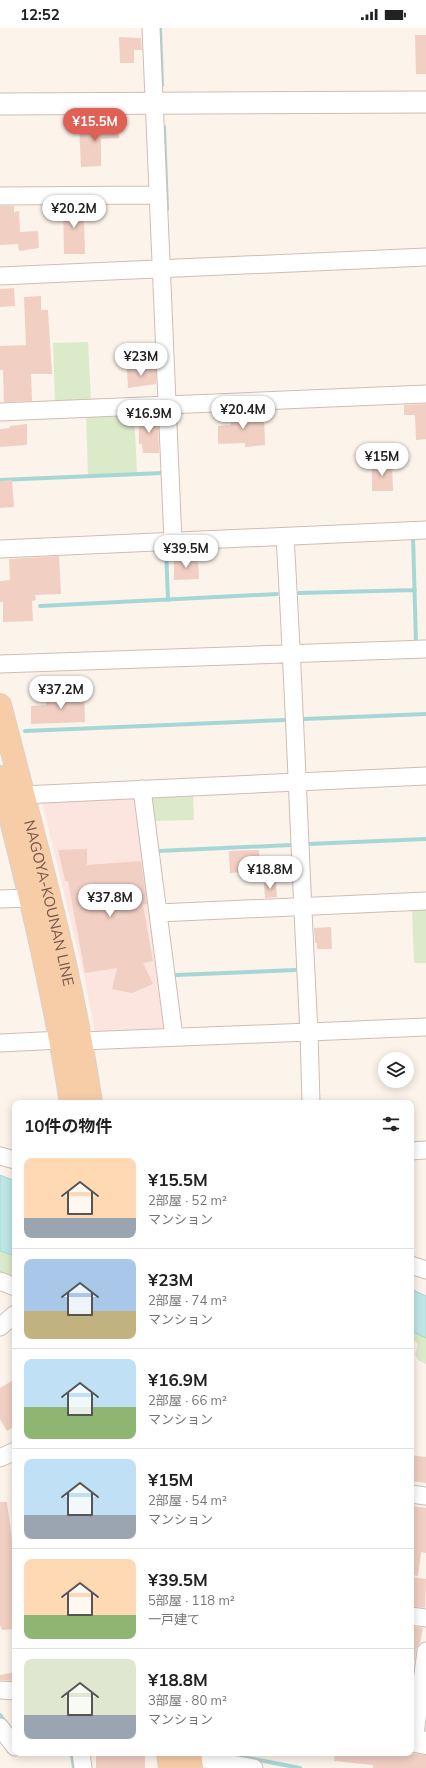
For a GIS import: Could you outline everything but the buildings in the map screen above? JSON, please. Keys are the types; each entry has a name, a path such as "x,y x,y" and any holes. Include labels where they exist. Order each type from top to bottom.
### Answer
{"main road":[{"name":"NAGOYA-KOUNAN LINE","path":"0,705 60,941 72,1041 71,1100"},
{"name":"NAGOYA-KOUNAN LINE","path":"1,783 31,898 90,1100"},
{"path":"168,1756 170,1768"}],"street":[{"path":"151,28 173,542"},
{"path":"0,104 426,102"},
{"path":"0,196 158,195"},
{"path":"0,276 426,257"},
{"path":"0,412 426,394"},
{"path":"0,550 426,530"},
{"path":"285,537 292,655 311,1100"},
{"path":"0,664 292,655 426,648"},
{"path":"23,795 426,776"},
{"path":"142,789 174,1037"},
{"path":"0,899 31,898"},
{"path":"158,913 426,901"},
{"path":"0,1043 426,1027"},
{"path":"0,1148 12,1151"},
{"path":"414,1151 426,1150"},
{"path":"0,1156 12,1159"},
{"path":"414,1266 426,1270"},
{"path":"0,1281 12,1286"},
{"path":"0,1327 12,1317"},
{"path":"0,1458 12,1452"},
{"path":"414,1494 426,1496"},
{"path":"414,1616 426,1618"},
{"path":"417,1741 426,1651"},
{"path":"0,1690 12,1691"},
{"path":"0,1727 12,1743"},
{"path":"81,1756 83,1768"},
{"path":"191,1760 206,1759 254,1768"}],"shaded area":[{"path":"133,795 138,800 167,1025 163,1030 101,1034 95,1032 84,976 42,802"}],"green space":[{"path":"88,342 91,401 55,403 53,343"},
{"path":"134,413 137,473 88,475 86,415"},
{"path":"193,791 194,820 152,821 150,795"},
{"path":"412,907 426,907 426,963 414,963"},
{"path":"0,1251 12,1255 12,1278 0,1274"},
{"path":"414,1332 426,1338 426,1364 418,1360 415,1355 418,1345 416,1341 414,1341"}],"water":[{"path":"0,1175 12,1180 12,1255 0,1251"},
{"path":"414,1290 426,1296 426,1338 414,1332"}],"waterway":[{"path":"160,28 162,85"},
{"path":"164,127 167,209"},
{"path":"0,480 162,473"},
{"path":"413,536 416,643"},
{"path":"166,548 168,600"},
{"path":"299,593 415,590"},
{"path":"40,606 277,594"},
{"path":"304,719 426,714"},
{"path":"25,731 285,720"},
{"path":"308,844 426,839"},
{"path":"158,851 291,845"},
{"path":"176,975 295,970"},
{"path":"0,1715 6,1723"},
{"path":"72,1756 74,1768"},
{"path":"238,1756 300,1768"}]}
